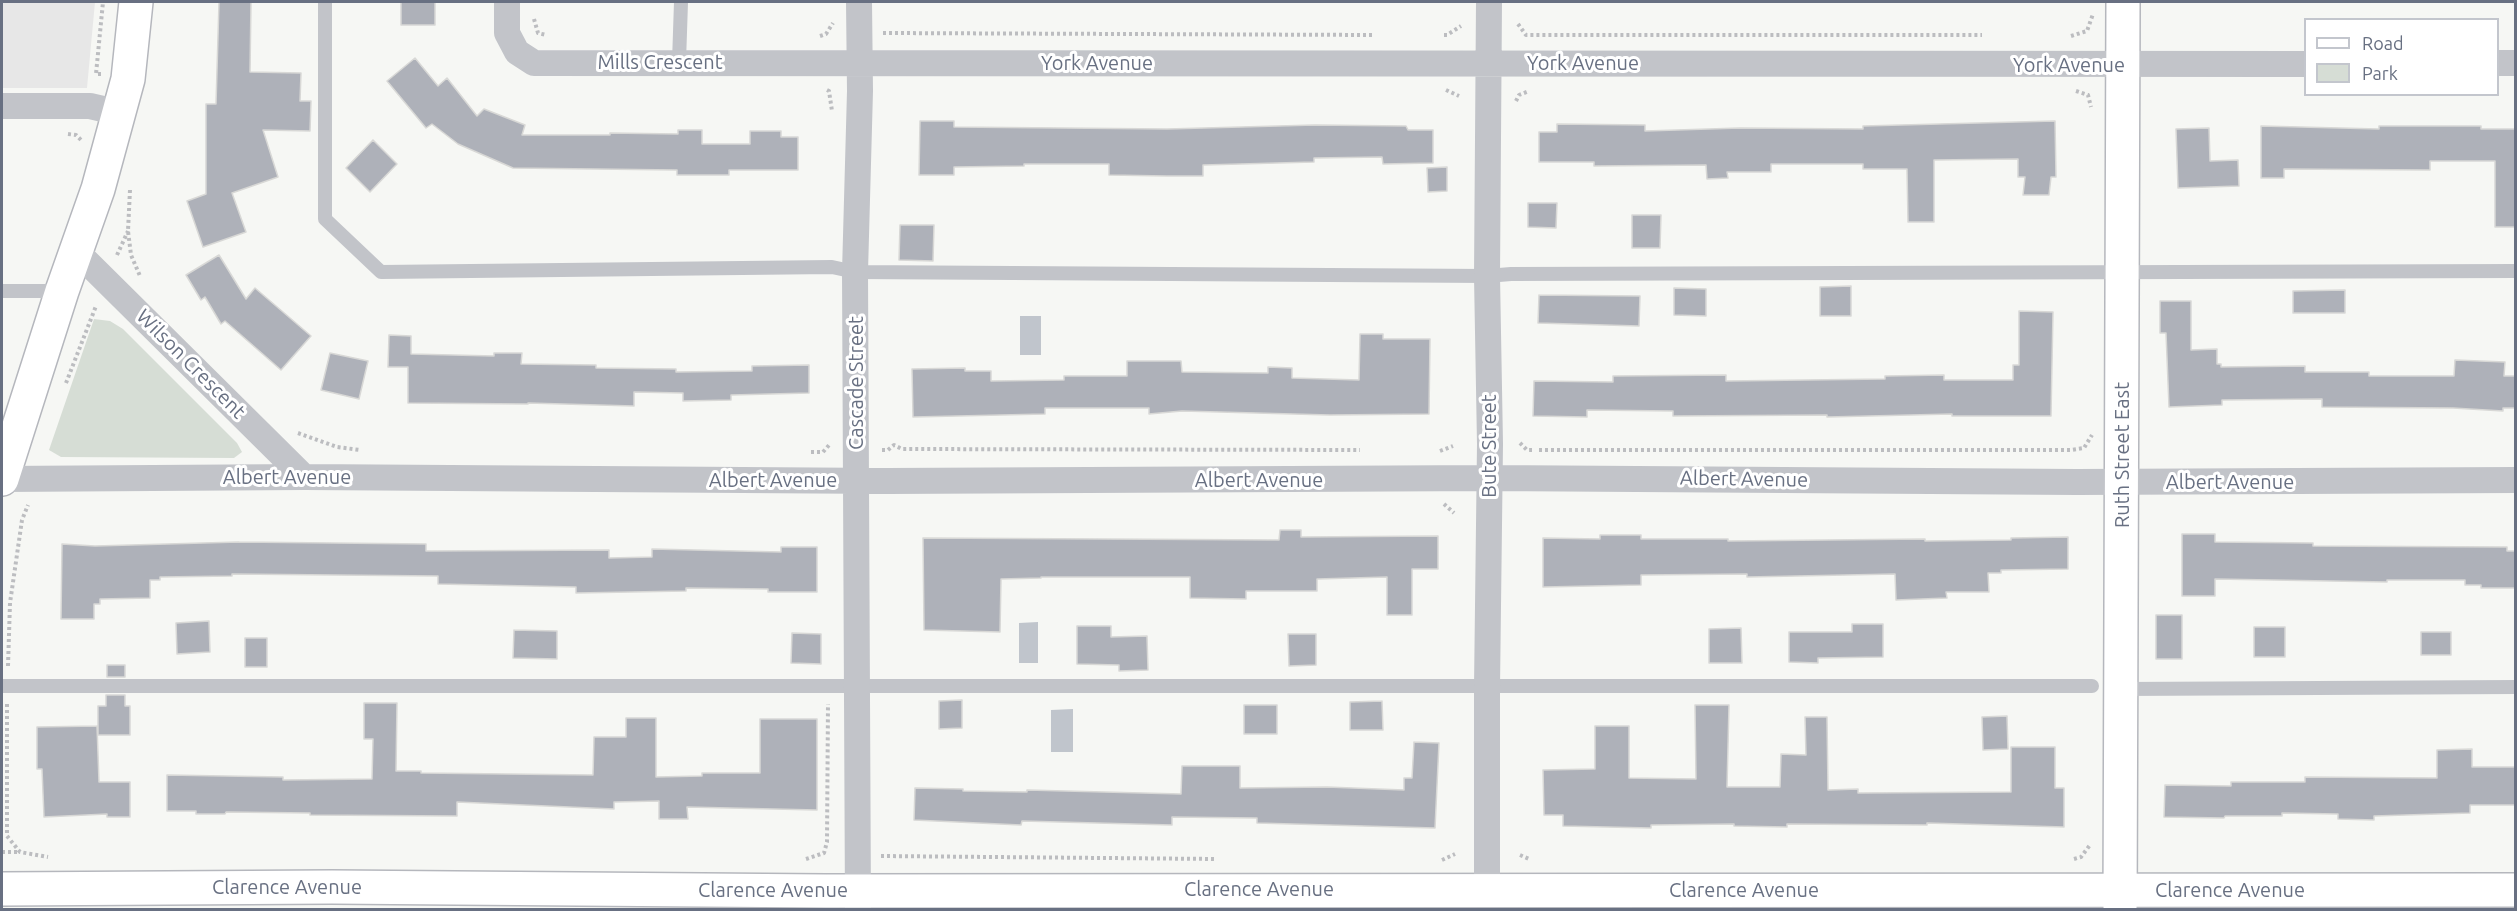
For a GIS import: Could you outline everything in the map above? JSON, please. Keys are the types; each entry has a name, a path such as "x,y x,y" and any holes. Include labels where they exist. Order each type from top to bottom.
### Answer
{"main road":[{"path":"2,479 62,291 99,189 128,79 136,2"},
{"name":"Ruth Street East","path":"2108,5 2122,64 2122,482 2106,688 2120,900"},
{"name":"Clarence Avenue","path":"2,889 332,887 858,900 1487,890 2120,900 2516,890"}],"street":[{"name":"Mills Crescent","path":"507,2 507,33 517,52 534,63 860,62"},
{"name":"Cascade Street","path":"858,900 855,272 860,62 859,2"},
{"name":"Bute Street","path":"1487,890 1490,478 1487,276 1489,2"},
{"name":"York Avenue","path":"860,62 2304,64"},
{"path":"2499,63 2516,63"},
{"path":"2,106 90,106 120,113"},
{"name":"Wilson Crescent","path":"77,252 304,477"},
{"name":"Albert Avenue","path":"2,479 1490,478 2122,482 2516,480"}],"lane":[{"path":"325,2 325,219 381,272 832,267 855,272 1487,276 1511,274 2516,271"},
{"path":"679,62 681,2"},
{"path":"2,291 62,291"},
{"path":"2,686 2516,687"}],"path":[{"path":"2062,36 2074,36 2087,31 2108,5"},
{"path":"1518,24 1526,35 1990,36"},
{"path":"1435,35 1447,35 1461,26"},
{"path":"860,33 1375,35"},
{"path":"64,134 76,135 84,143"},
{"path":"64,389 89,322"},
{"path":"857,450 888,450 894,445 902,449 1368,450"},
{"path":"1428,451 1440,451 1453,446"},
{"path":"2,852 20,852"},
{"path":"1432,860 1444,860 1455,854"},
{"path":"892,857 1219,859"}],"shaded area":[{"path":"2,2 95,2 87,88 2,88"},
{"path":"1020,316 1041,316 1041,355 1020,355"},
{"path":"1038,622 1038,663 1019,663 1019,623"},
{"path":"1073,709 1073,752 1051,752 1051,710"}],"green space":[{"path":"94,319 110,321 123,329 237,443 242,452 234,458 61,457 49,450"}],"building":[{"path":"219,2 251,2 250,72 301,73 300,101 311,101 310,131 263,130 278,177 232,193 246,232 203,247 187,201 206,194 206,104 216,104"},
{"path":"401,2 435,2 435,25 401,25"},
{"path":"415,58 438,86 447,78 477,116 484,109 525,125 522,135 678,134 678,130 702,130 702,144 750,144 750,131 781,131 781,137 798,137 798,170 729,170 729,175 677,175 677,170 513,168 458,144 432,124 426,128 387,81"},
{"path":"920,121 954,121 954,127 1167,129 1315,125 1406,126 1408,130 1433,130 1433,163 1383,164 1382,157 1314,158 1314,162 1203,165 1203,176 1109,175 1109,164 1024,164 1024,166 954,167 954,175 919,175"},
{"path":"2055,121 2056,177 2051,177 2049,195 2023,195 2025,177 2018,177 2018,159 1934,160 1934,222 1908,222 1907,169 1863,169 1863,164 1771,164 1771,172 1727,172 1728,178 1707,179 1706,165 1594,166 1594,162 1539,162 1539,132 1557,132 1557,124 1645,125 1645,131 1740,128 1863,129 1863,126"},
{"path":"2261,126 2379,129 2379,126 2481,126 2481,129 2516,129 2516,227 2495,227 2495,161 2430,161 2430,170 2284,169 2284,178 2261,178"},
{"path":"2209,128 2210,161 2238,160 2239,186 2178,188 2176,129"},
{"path":"373,140 397,164 370,192 346,168"},
{"path":"1447,167 1447,191 1428,192 1427,168"},
{"path":"1528,203 1557,203 1556,228 1528,227"},
{"path":"1632,215 1661,215 1660,248 1632,248"},
{"path":"900,225 934,225 933,261 899,260"},
{"path":"219,255 246,299 255,288 311,336 281,370 225,321 221,324 205,297 201,300 186,275"},
{"path":"1851,286 1851,316 1820,316 1820,287"},
{"path":"1674,288 1706,289 1706,316 1674,315"},
{"path":"2345,290 2345,313 2293,313 2293,291"},
{"path":"1539,295 1640,296 1639,326 1538,323"},
{"path":"2160,301 2191,301 2191,350 2217,349 2217,364 2221,364 2221,367 2305,366 2305,372 2369,372 2369,376 2454,376 2455,360 2505,362 2504,376 2516,376 2516,408 2503,408 2503,411 2453,408 2322,407 2322,399 2222,400 2222,405 2169,407 2166,333 2160,333"},
{"path":"2019,311 2053,312 2051,416 1952,416 1952,414 1827,417 1827,415 1673,416 1673,411 1587,410 1587,417 1533,416 1534,381 1613,382 1613,376 1726,375 1726,381 1885,379 1885,376 1944,375 1944,380 2013,380 2013,365 2019,365"},
{"path":"1360,334 1383,334 1383,339 1430,339 1429,414 1330,415 1182,411 1149,414 1149,408 1045,408 1045,414 913,417 912,369 965,368 965,371 991,371 991,381 1064,380 1064,376 1127,376 1127,361 1181,361 1182,372 1268,373 1268,367 1292,368 1292,378 1359,380"},
{"path":"389,335 411,336 411,354 494,356 494,353 522,353 521,364 676,369 676,372 752,371 752,366 809,365 809,393 731,395 731,400 683,401 683,393 634,392 634,406 408,403 408,367 388,367"},
{"path":"330,353 368,361 359,399 321,390"},
{"path":"1280,530 1301,530 1301,537 1438,536 1438,569 1412,569 1412,615 1387,615 1387,577 1317,579 1317,591 1246,591 1246,599 1190,598 1190,577 1041,577 1001,579 1000,632 924,630 923,538 1279,540"},
{"path":"2182,534 2215,534 2215,542 2313,543 2313,546 2507,547 2507,551 2516,551 2516,588 2481,588 2481,585 2465,585 2465,580 2387,580 2387,582 2215,579 2215,596 2182,596"},
{"path":"1600,535 1641,535 1641,539 1728,539 1728,541 2011,540 2011,538 2068,537 2068,569 2001,570 2001,573 1988,573 1989,592 1946,592 1947,598 1896,600 1895,574 1747,577 1747,574 1641,575 1641,585 1543,587 1543,538 1600,539"},
{"path":"239,542 426,544 426,551 609,550 609,558 652,557 652,549 781,552 781,547 817,547 817,592 686,588 686,591 576,593 576,587 438,584 438,576 232,574 232,576 160,577 160,580 150,580 150,598 100,599 100,604 94,604 94,619 61,619 62,544 95,546"},
{"path":"2156,615 2182,615 2182,659 2156,659"},
{"path":"209,621 210,652 177,654 176,623"},
{"path":"1852,624 1883,624 1883,657 1818,658 1818,663 1789,662 1789,632 1852,632"},
{"path":"1077,626 1111,626 1111,637 1147,636 1148,670 1119,671 1119,665 1077,664"},
{"path":"2254,627 2285,627 2285,657 2254,657"},
{"path":"1741,628 1742,663 1709,663 1709,629"},
{"path":"514,630 557,631 557,659 513,658"},
{"path":"2421,632 2451,632 2451,655 2421,655"},
{"path":"792,633 821,634 821,664 791,663"},
{"path":"1288,634 1316,634 1316,665 1289,666"},
{"path":"245,638 267,638 267,667 245,667"},
{"path":"107,665 125,665 125,677 107,677"},
{"path":"106,695 125,695 125,706 130,706 130,735 98,735 98,706 106,706"},
{"path":"962,700 962,728 939,729 939,701"},
{"path":"1382,701 1383,730 1350,730 1350,702"},
{"path":"364,703 397,703 396,771 421,771 421,773 593,775 594,737 626,737 626,718 656,718 656,777 702,776 702,773 760,773 760,719 817,719 817,810 687,807 688,819 659,819 659,801 614,802 614,809 457,802 457,816 226,812 225,814 196,814 196,811 167,811 167,775 283,777 283,780 372,779 373,739 364,739"},
{"path":"1244,705 1277,705 1277,734 1244,734"},
{"path":"1695,705 1729,705 1727,787 1780,787 1781,754 1806,755 1805,717 1827,717 1828,790 1858,789 1858,793 2011,792 2011,747 2055,747 2055,788 2064,788 2064,827 1927,823 1927,825 1787,824 1787,827 1734,826 1734,824 1651,825 1651,828 1563,826 1563,815 1544,815 1543,770 1595,769 1595,726 1629,726 1629,778 1696,779"},
{"path":"2007,716 2008,749 1983,750 1982,717"},
{"path":"97,726 99,782 130,782 130,817 107,817 107,814 44,817 42,769 37,769 37,727"},
{"path":"1414,742 1439,743 1435,828 1257,823 1257,818 1172,817 1172,825 1022,821 1021,825 914,820 915,788 963,789 963,791 1027,792 1027,790 1181,794 1182,766 1240,766 1240,788 1327,787 1404,790 1404,778 1412,778"},
{"path":"2472,749 2472,767 2516,767 2516,805 2470,805 2470,813 2374,816 2374,820 2338,819 2338,814 2282,813 2282,816 2225,816 2224,818 2164,817 2165,785 2231,786 2231,782 2305,782 2305,777 2437,778 2437,750"}]}
